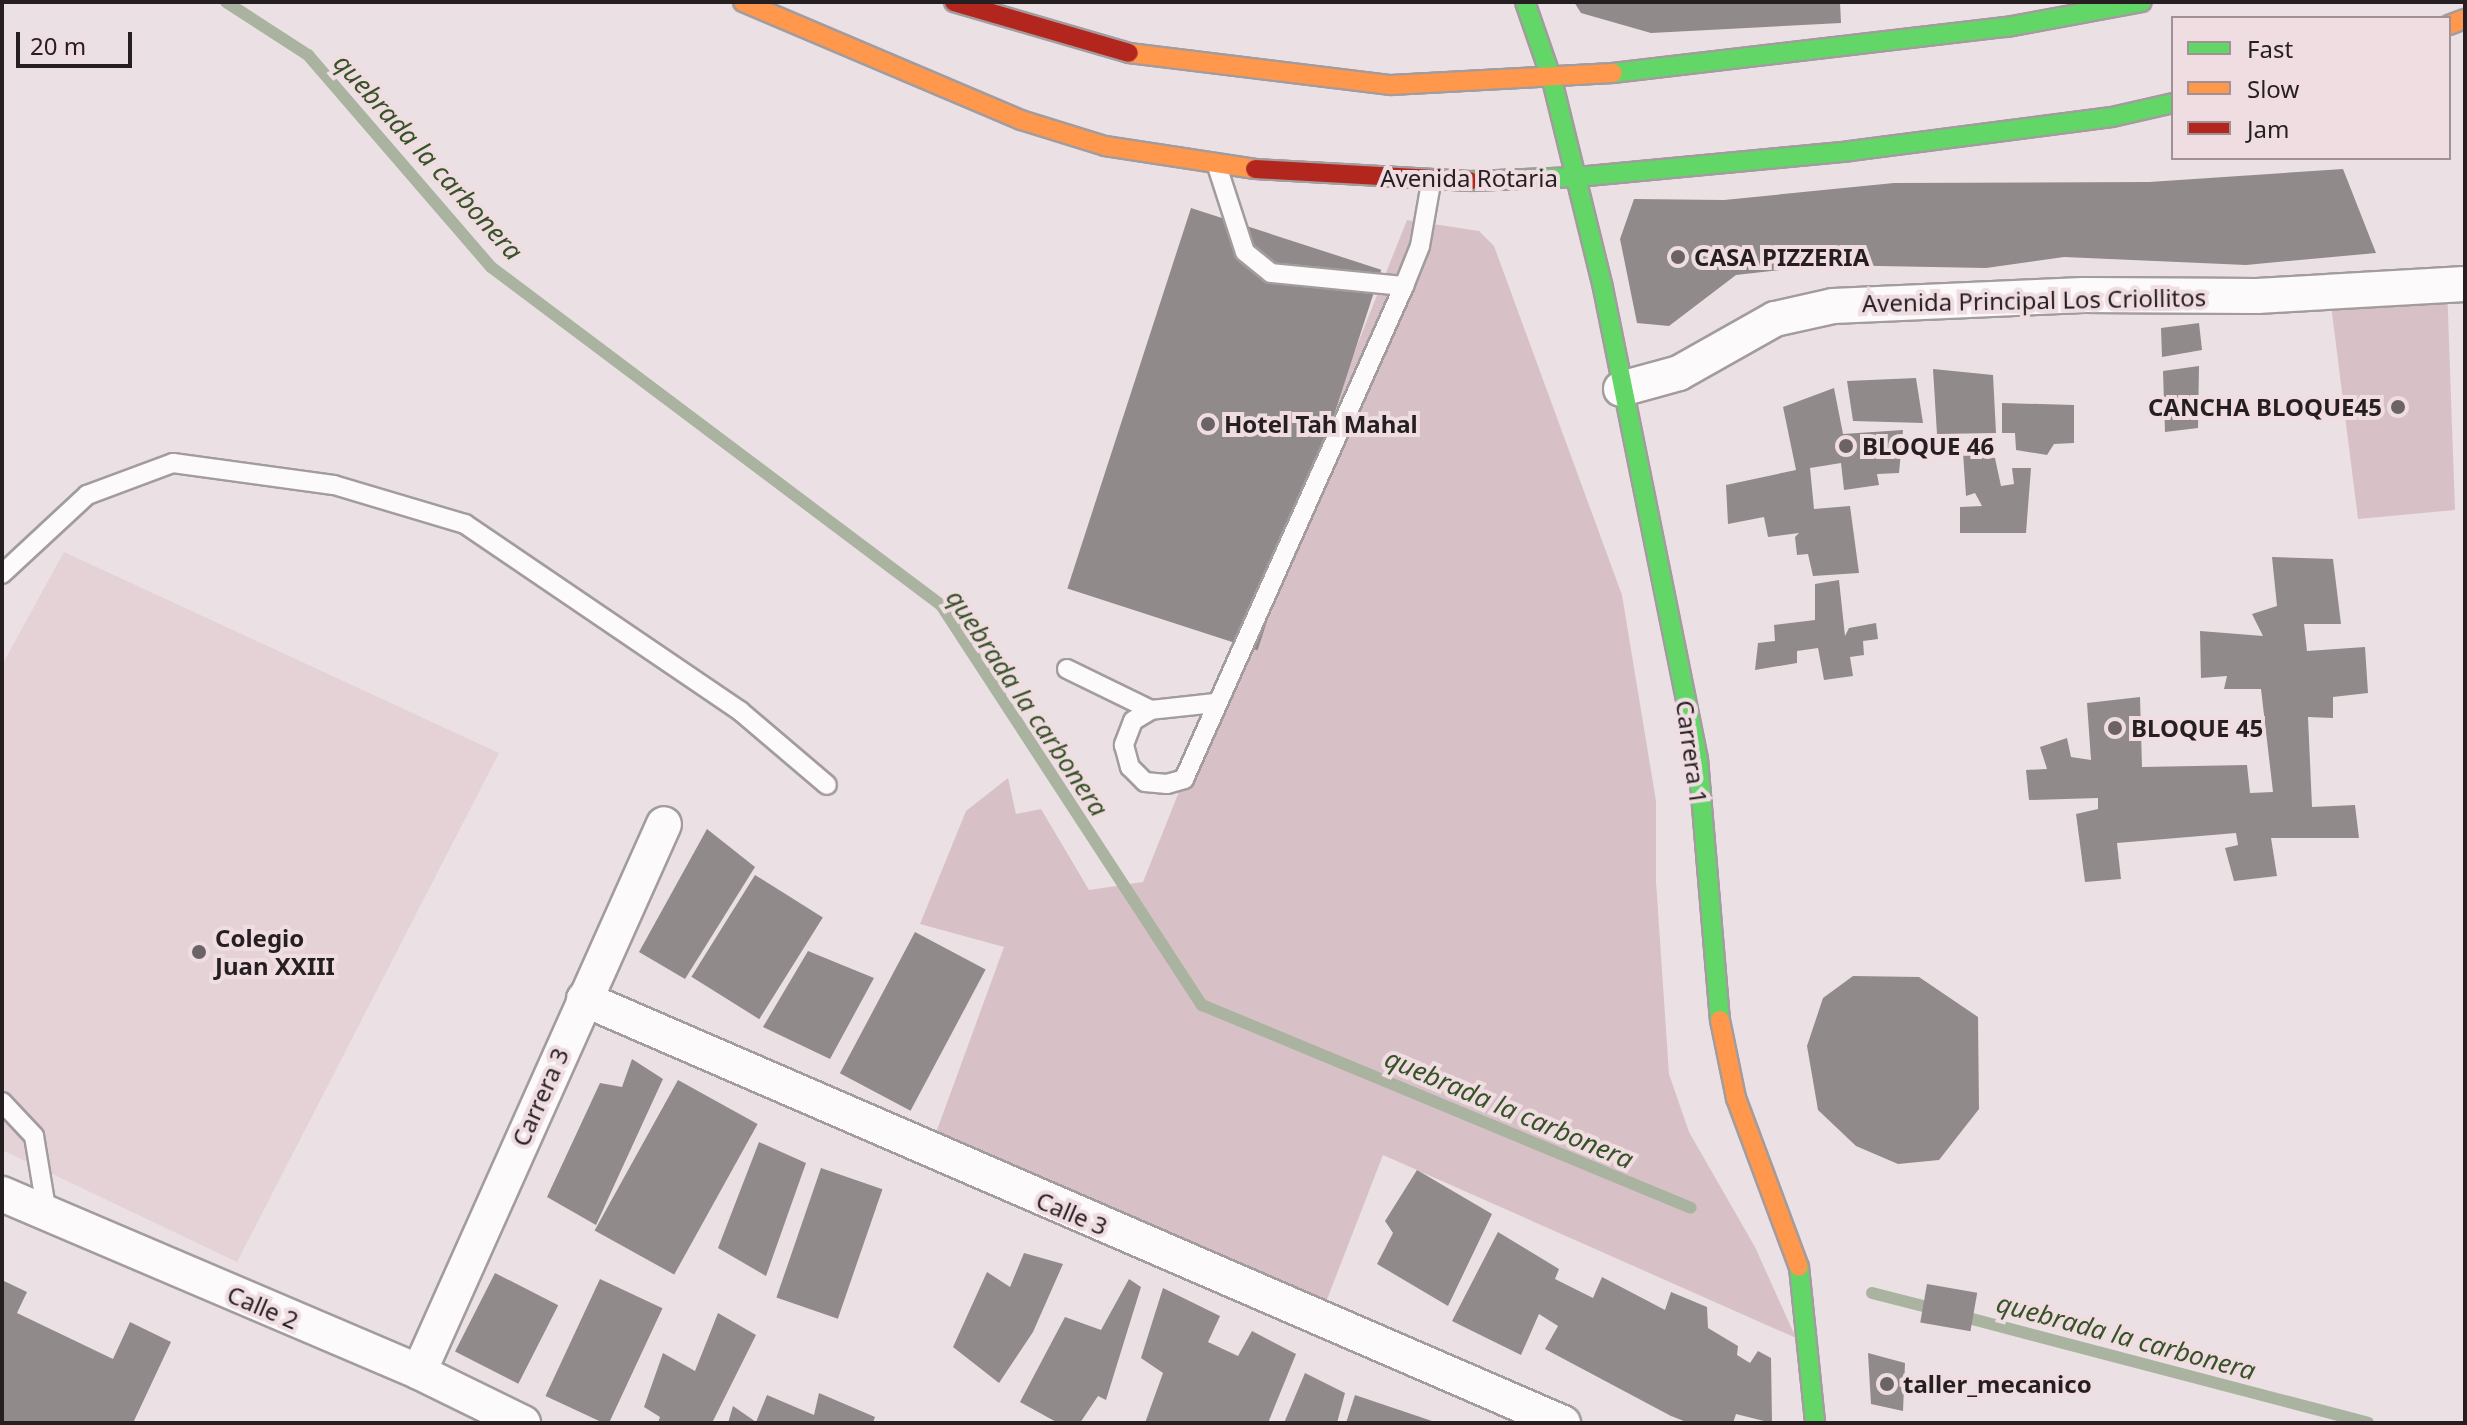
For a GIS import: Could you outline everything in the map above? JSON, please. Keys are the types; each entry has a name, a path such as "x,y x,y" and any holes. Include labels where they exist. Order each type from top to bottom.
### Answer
{"main road":[{"name":"Avenida Rotaria","path":"743,2 1021,120 1105,146 1217,166 1431,183 1577,177 1850,151 2112,117 2171,103"},
{"path":"954,2 1120,52 1391,85 1552,80 2007,27 2142,2"},
{"name":"Carrera 1","path":"1525,2 1552,80 1577,177 1698,759 1721,1033 1736,1098 1802,1274 1815,1423"}],"street":[{"name":"Avenida Principal Los Criollitos","path":"1621,389 1679,373 1775,319 1833,306 2069,295 2257,296 2465,284"},
{"name":"Carrera 3","path":"419,1372 664,824"},
{"name":"Calle 3","path":"584,999 1523,1415 1563,1423"},
{"name":"Calle 2","path":"2,1194 419,1372 523,1423"}],"lane":[{"path":"1217,166 1245,252 1271,273 1404,286"},
{"path":"1215,703 1151,710 1133,721 1124,745 1130,767 1145,782 1167,784 1184,779 1215,703 1233,679 1404,286 1420,246 1431,183"},
{"path":"2,574 87,495 173,463 334,485 465,524 740,711 827,785"},
{"path":"1067,669 1151,710"},
{"path":"2,1102 34,1136 47,1214"}],"shaded area":[{"path":"1407,220 1479,231 1494,246 1622,595 1656,801 1656,881 1669,1074 1689,1132 1755,1247 1796,1338 1383,1155 1326,1302 933,1141 1004,947 920,924 966,811 1008,778 1016,814 1041,809 1089,890 1143,882"},
{"name":"CANCHA BLOQUE45","path":"2447,285 2455,510 2358,519 2331,305"},
{"name":"Colegio Juan XXIII","path":"64,552 499,753 237,1262 2,1150 2,665"}],"building":[{"path":"1574,2 1840,2 1841,23 1651,33 1581,13"},
{"path":"2343,169 2376,253 2246,265 2064,257 1986,268 1824,265 1736,275 1669,326 1637,323 1620,239 1634,199 1724,200 1894,183 2149,182"},
{"name":"Hotel Tah Mahal","path":"1191,208 1381,270 1258,650 1067,588"},
{"path":"2199,323 2202,350 2162,357 2161,328"},
{"path":"2199,366 2198,428 2165,432 2163,371"},
{"path":"1933,369 1993,375 1996,433 1937,434"},
{"path":"1916,378 1923,423 1853,421 1847,381"},
{"path":"1834,388 1843,434 1903,430 1899,473 1877,474 1879,485 1844,490 1841,463 1810,468 1814,509 1850,506 1859,573 1813,576 1808,554 1797,555 1795,537 1799,533 1768,537 1764,517 1728,524 1726,485 1796,470 1783,407"},
{"path":"2002,403 2074,405 2074,443 2054,444 2047,455 2016,450 2015,433 2002,433"},
{"path":"1963,453 1995,458 2001,486 2014,484 2012,468 2031,468 2026,533 1960,533 1960,507 1982,506 1975,493 1966,496"},
{"name":"BLOQUE 45","path":"2272,557 2333,559 2341,624 2304,624 2307,651 2365,647 2368,693 2333,697 2333,718 2308,717 2312,807 2355,805 2359,838 2271,838 2277,876 2234,881 2225,848 2238,845 2236,833 2117,843 2121,879 2085,882 2076,814 2098,809 2098,798 2029,800 2026,770 2047,769 2040,747 2067,738 2071,757 2091,760 2087,703 2140,697 2142,767 2247,765 2250,793 2273,792 2261,689 2224,689 2227,676 2201,678 2200,631 2263,636 2252,614 2277,606"},
{"path":"1839,580 1845,636 1849,628 1876,623 1878,639 1863,641 1864,655 1850,657 1853,676 1824,680 1818,648 1797,651 1797,663 1755,670 1758,643 1775,641 1774,625 1815,620 1815,584"},
{"path":"707,829 755,867 685,979 639,952"},
{"path":"755,875 823,917 759,1019 691,977"},
{"path":"915,932 986,970 911,1111 840,1073"},
{"path":"808,951 874,978 830,1059 763,1027"},
{"path":"1853,976 1919,977 1978,1017 1979,1109 1939,1160 1898,1164 1856,1146 1818,1110 1807,1046 1823,998"},
{"path":"632,1059 663,1079 596,1225 547,1197 600,1083 622,1087"},
{"path":"678,1080 758,1124 674,1275 595,1230"},
{"path":"759,1142 806,1163 766,1276 718,1248"},
{"path":"821,1168 882,1189 838,1319 776,1298"},
{"path":"1417,1170 1492,1214 1448,1306 1377,1264 1393,1233 1385,1221"},
{"path":"1498,1232 1559,1269 1555,1279 1593,1298 1602,1277 1665,1310 1671,1292 1707,1307 1708,1328 1738,1346 1737,1355 1750,1363 1758,1351 1771,1358 1772,1423 1736,1414 1733,1423 1689,1423 1671,1416 1545,1349 1558,1326 1539,1314 1521,1355 1452,1321"},
{"path":"1024,1253 1063,1264 1033,1332 999,1383 953,1347 987,1272 1010,1287"},
{"path":"495,1273 558,1305 518,1384 455,1351"},
{"path":"600,1279 663,1308 609,1423 545,1396"},
{"path":"1129,1279 1141,1287 1106,1400 1098,1396 1080,1423 1058,1423 1020,1402 1065,1317 1101,1330"},
{"path":"2,1280 27,1292 17,1313 113,1359 130,1322 171,1342 133,1423 2,1423"},
{"path":"1927,1284 1977,1293 1970,1331 1920,1322"},
{"path":"1163,1288 1220,1316 1208,1342 1238,1356 1252,1331 1296,1354 1268,1423 1145,1423 1163,1373 1141,1358"},
{"path":"718,1313 756,1335 712,1423 658,1423 660,1417 644,1407 663,1353 695,1371"},
{"name":"taller_mecanico","path":"1868,1353 1905,1363 1903,1411 1871,1404"},
{"path":"1305,1373 1345,1393 1337,1423 1284,1423"},
{"path":"819,1393 875,1417 873,1423 728,1423 733,1406 756,1422 767,1395 814,1415"},
{"path":"1355,1395 1435,1422 1435,1423 1346,1423"}],"waterway":[{"name":"quebrada la carbonera","path":"226,2 308,55 491,267 941,605 1202,1005 1691,1208"},
{"name":"quebrada la carbonera","path":"1872,1293 1935,1309"},
{"name":"quebrada la carbonera","path":"1957,1315 2368,1423"}],"traffic: fast":[{"path":"1525,2 1552,80 1603,288 1698,759 1720,1020"},
{"path":"1613,73 2007,27 2142,2"},
{"path":"1470,181 1577,177 1850,151 2112,117 2171,103"},
{"path":"1799,1267 1815,1423"}],"traffic: slow":[{"path":"743,2 1021,120 1105,146 1255,169"},
{"path":"2451,24 2465,19"},
{"path":"1129,53 1391,85 1613,73"},
{"path":"1720,1020 1736,1098 1799,1267"}],"traffic: jam":[{"path":"954,2 1129,53"},
{"path":"1255,169 1470,181"}],"place":[{"name":"CASA PIZZERIA","path":"1678,257"},
{"name":"CANCHA BLOQUE45","path":"2398,407"},
{"name":"Hotel Tah Mahal","path":"1208,424"},
{"name":"BLOQUE 46","path":"1846,446"},
{"name":"BLOQUE 45","path":"2115,728"},
{"name":"Colegio Juan XXIII","path":"199,952"},
{"name":"taller_mecanico","path":"1887,1384"}]}
